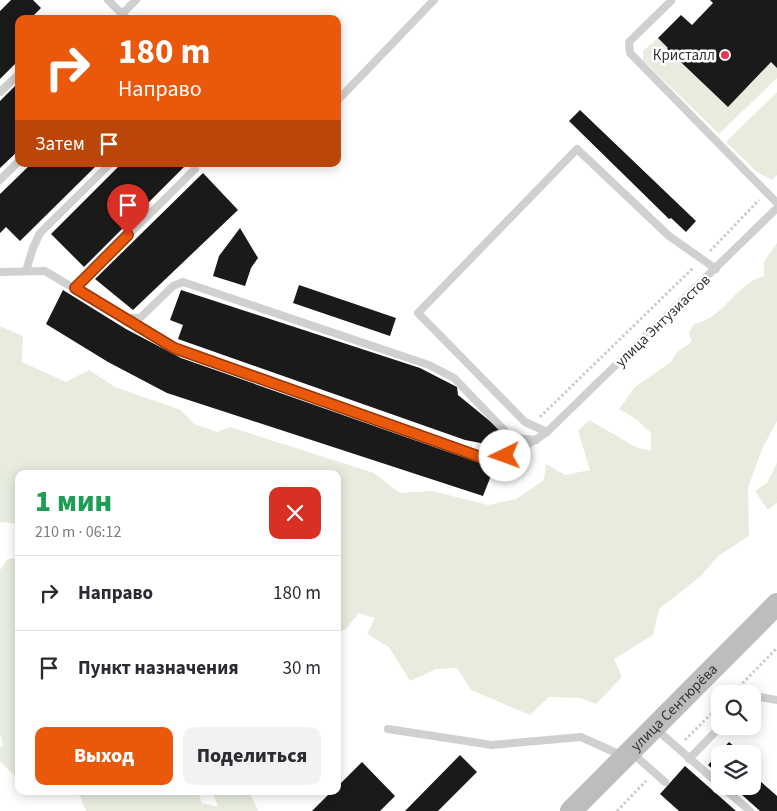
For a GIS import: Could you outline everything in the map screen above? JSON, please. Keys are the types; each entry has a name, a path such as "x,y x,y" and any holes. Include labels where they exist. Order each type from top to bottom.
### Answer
{"main road":[{"name":"улица Сентюрёва","path":"571,811 777,604"}],"lane":[{"path":"108,0 124,15"},
{"path":"126,15 136,0"},
{"path":"341,97 434,0"},
{"path":"671,1 629,42 630,54 777,203"},
{"path":"0,92 15,78"},
{"path":"547,432 525,422 418,313 577,149 669,236 716,269"},
{"path":"0,180 15,166"},
{"path":"26,271 40,233 107,167"},
{"path":"75,288 195,169"},
{"name":"улица Энтузиастов","path":"0,272 45,271 174,348 486,459 505,456 547,432 777,208"},
{"path":"124,318 140,318 148,313 172,286 183,282 429,365 454,378 507,433 516,438 536,440"},
{"path":"761,697 777,700"},
{"path":"654,727 711,777"},
{"path":"388,729 492,745 581,737 627,754 665,782"},
{"path":"689,758 712,735"},
{"path":"731,795 750,811"}],"path":[{"path":"532,425 702,259 766,192"},
{"path":"741,685 777,648"}],"shaded area":[{"path":"658,38 668,48 667,50 728,107 771,62 777,68 777,78 719,134 643,60 643,51"},
{"path":"777,92 777,175 772,180 757,172 726,142"},
{"path":"777,243 777,421 762,449 748,488 749,536 718,556 701,576 659,609 653,635 614,659 622,677 596,704 580,698 549,697 530,715 471,690 457,668 436,669 410,681 389,647 367,634 375,618 359,613 345,630 341,631 341,470 15,470 15,524 0,522 0,326 23,336 22,362 66,382 89,370 115,387 181,410 194,424 217,432 230,427 374,473 400,493 432,491 488,505 516,499 544,480 546,464 565,475 590,470 578,431 589,420 636,447 651,451 651,433 636,419 619,409 635,387 671,362 677,352 692,342 689,333 694,324 714,315 744,286 764,276 764,262"},
{"path":"777,463 777,503 768,510 755,491 767,483"},
{"path":"15,558 15,776 0,761 0,748 3,745 0,733 0,570 8,559"},
{"path":"80,795 199,795 202,803 218,807 214,795 251,795 258,811 86,811"}],"building":[{"path":"11,0 33,0 41,8 34,15 15,15 15,64 0,79 0,11"},
{"name":"Кристалл","path":"710,0 777,0 777,68 771,62 728,107 667,49 658,38 681,15 692,25 713,3"},
{"path":"15,86 15,154 0,168 0,101"},
{"path":"580,110 696,221 686,232 671,218 669,219 569,121"},
{"path":"28,167 95,167 20,241 6,227 0,233 0,194"},
{"path":"118,167 184,167 84,267 51,234"},
{"path":"203,173 238,210 133,310 95,279"},
{"path":"240,228 258,258 251,268 245,286 213,276 219,256"},
{"path":"299,285 396,318 390,336 293,303"},
{"path":"63,290 126,329 181,358 494,468 483,496 167,393 108,362 46,324"},
{"path":"181,290 420,368 457,387 458,395 502,431 496,446 465,440 178,339 183,325 170,320"},
{"path":"460,755 477,772 438,811 405,811"},
{"path":"362,762 395,796 380,811 312,811 328,795 341,795 341,783"},
{"path":"685,766 711,789 711,795 718,795 736,811 679,811 660,794"},
{"path":"761,782 777,796 777,811 760,811 742,795 761,795"}],"place":[{"name":"Кристалл","path":"725,55"}],"route":[{"path":"128,235 75,288 174,348 486,459 505,456"}]}
